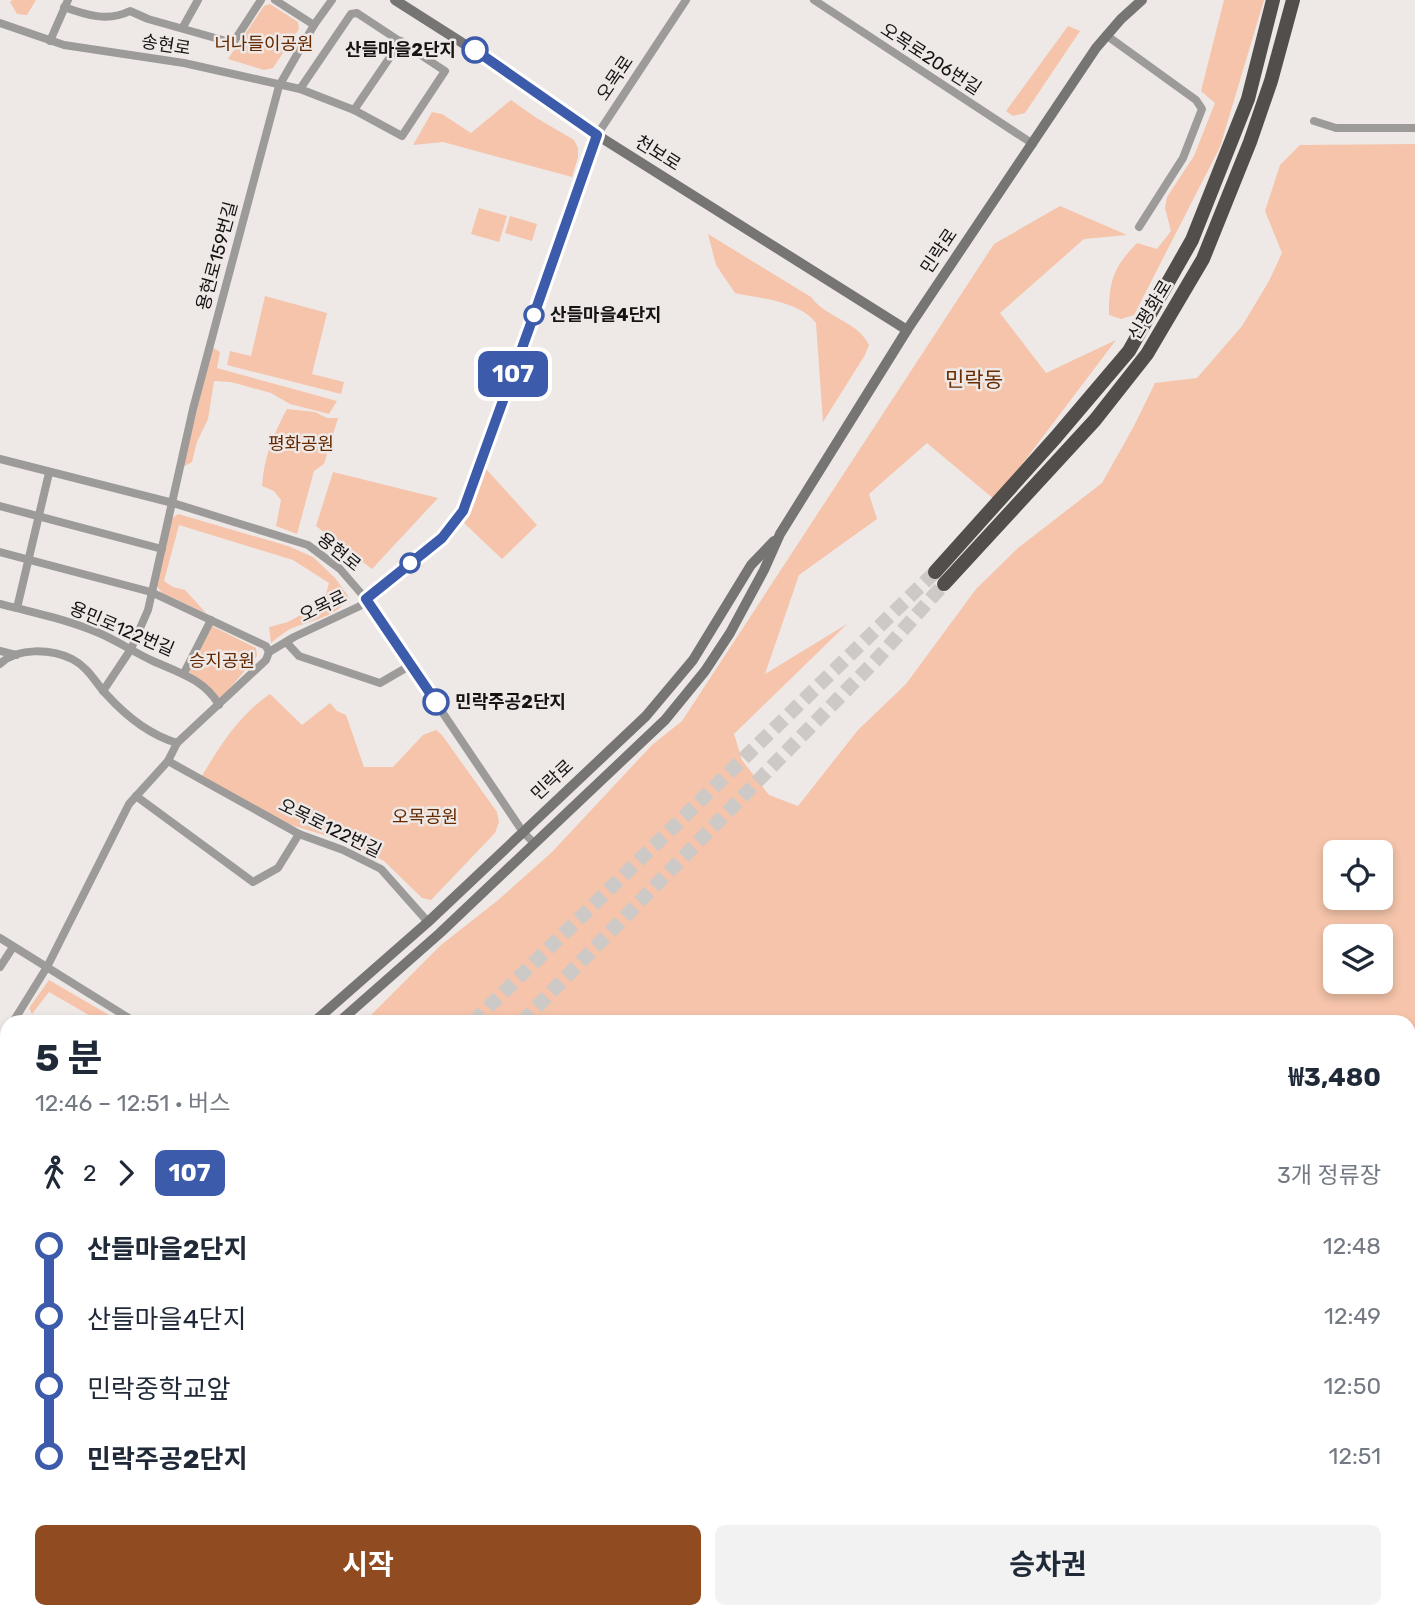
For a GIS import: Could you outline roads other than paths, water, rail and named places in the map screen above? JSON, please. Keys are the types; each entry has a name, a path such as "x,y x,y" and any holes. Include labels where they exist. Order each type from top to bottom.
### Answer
{"highway":[{"name":"신평화로","path":"1273,0 1248,99 1192,240 1129,351 940,578 1095,420 1147,354 1203,259 1250,142 1271,81 1293,0"}],"main road":[{"name":"천보로","path":"395,0 505,69 597,135 907,330"},
{"name":"민락로","path":"347,1015 440,933 665,720 705,671 759,581 780,534 907,330 1107,35 1142,0"},
{"name":"민락로","path":"322,1015 428,922 662,698 693,660 751,565 780,534"}],"street":[{"path":"50,41 66,4 90,16 114,17 130,11 136,0"},
{"path":"183,27 198,0"},
{"path":"130,11 148,19 233,43 261,0"},
{"path":"275,0 314,25"},
{"name":"용현로159번길","path":"103,691 131,649 145,619 192,409 279,86 314,25 332,0"},
{"name":"오목로","path":"17,1015 47,967 113,832 136,796 168,761 177,743 266,660 269,652 352,610 442,538 463,511 597,135 686,0"},
{"name":"오목로206번길","path":"814,0 1033,144"},
{"path":"300,89 351,14 357,13 401,41 354,110"},
{"name":"송현로","path":"0,23 50,41 96,51 184,63 300,89 354,110 402,136 445,71 401,41"},
{"path":"1107,35 1196,100 1202,109 1183,158 1141,223"},
{"path":"1314,121 1336,128 1415,128"},
{"name":"용현로","path":"0,459 173,503 308,545 340,569 366,599 523,831 534,843"},
{"path":"17,608 49,473"},
{"path":"0,506 162,549"},
{"path":"0,552 151,592 265,646 269,652"},
{"name":"용민로122번길","path":"0,604 75,624 184,673 214,696 219,705"},
{"path":"184,673 211,621"},
{"path":"287,643 299,656 380,682 411,665"},
{"path":"0,651 16,655"},
{"path":"0,664 6,658 42,651 72,659 92,675 103,691 136,721 163,739 177,743"},
{"name":"오목로122번길","path":"168,761 299,834 343,850 381,869 428,922"},
{"path":"136,796 253,882 278,868 299,834"},
{"path":"0,939 124,1015"},
{"path":"0,967 13,947"}],"tunnel":[{"path":"480,1015 935,572"},
{"path":"529,1015 876,660 944,584"}],"place":[{"name":"산들마을2단지","path":"475,50"},
{"name":"산들마을4단지","path":"534,315"},
{"name":"민락주공2단지","path":"436,702"}],"district":[{"name":"민락동","path":"974,379"}],"park label":[{"name":"너나들이공원","path":"264,44"},
{"name":"평화공원","path":"301,444"},
{"name":"승지공원","path":"222,661"},
{"name":"오목공원","path":"425,817"}]}
